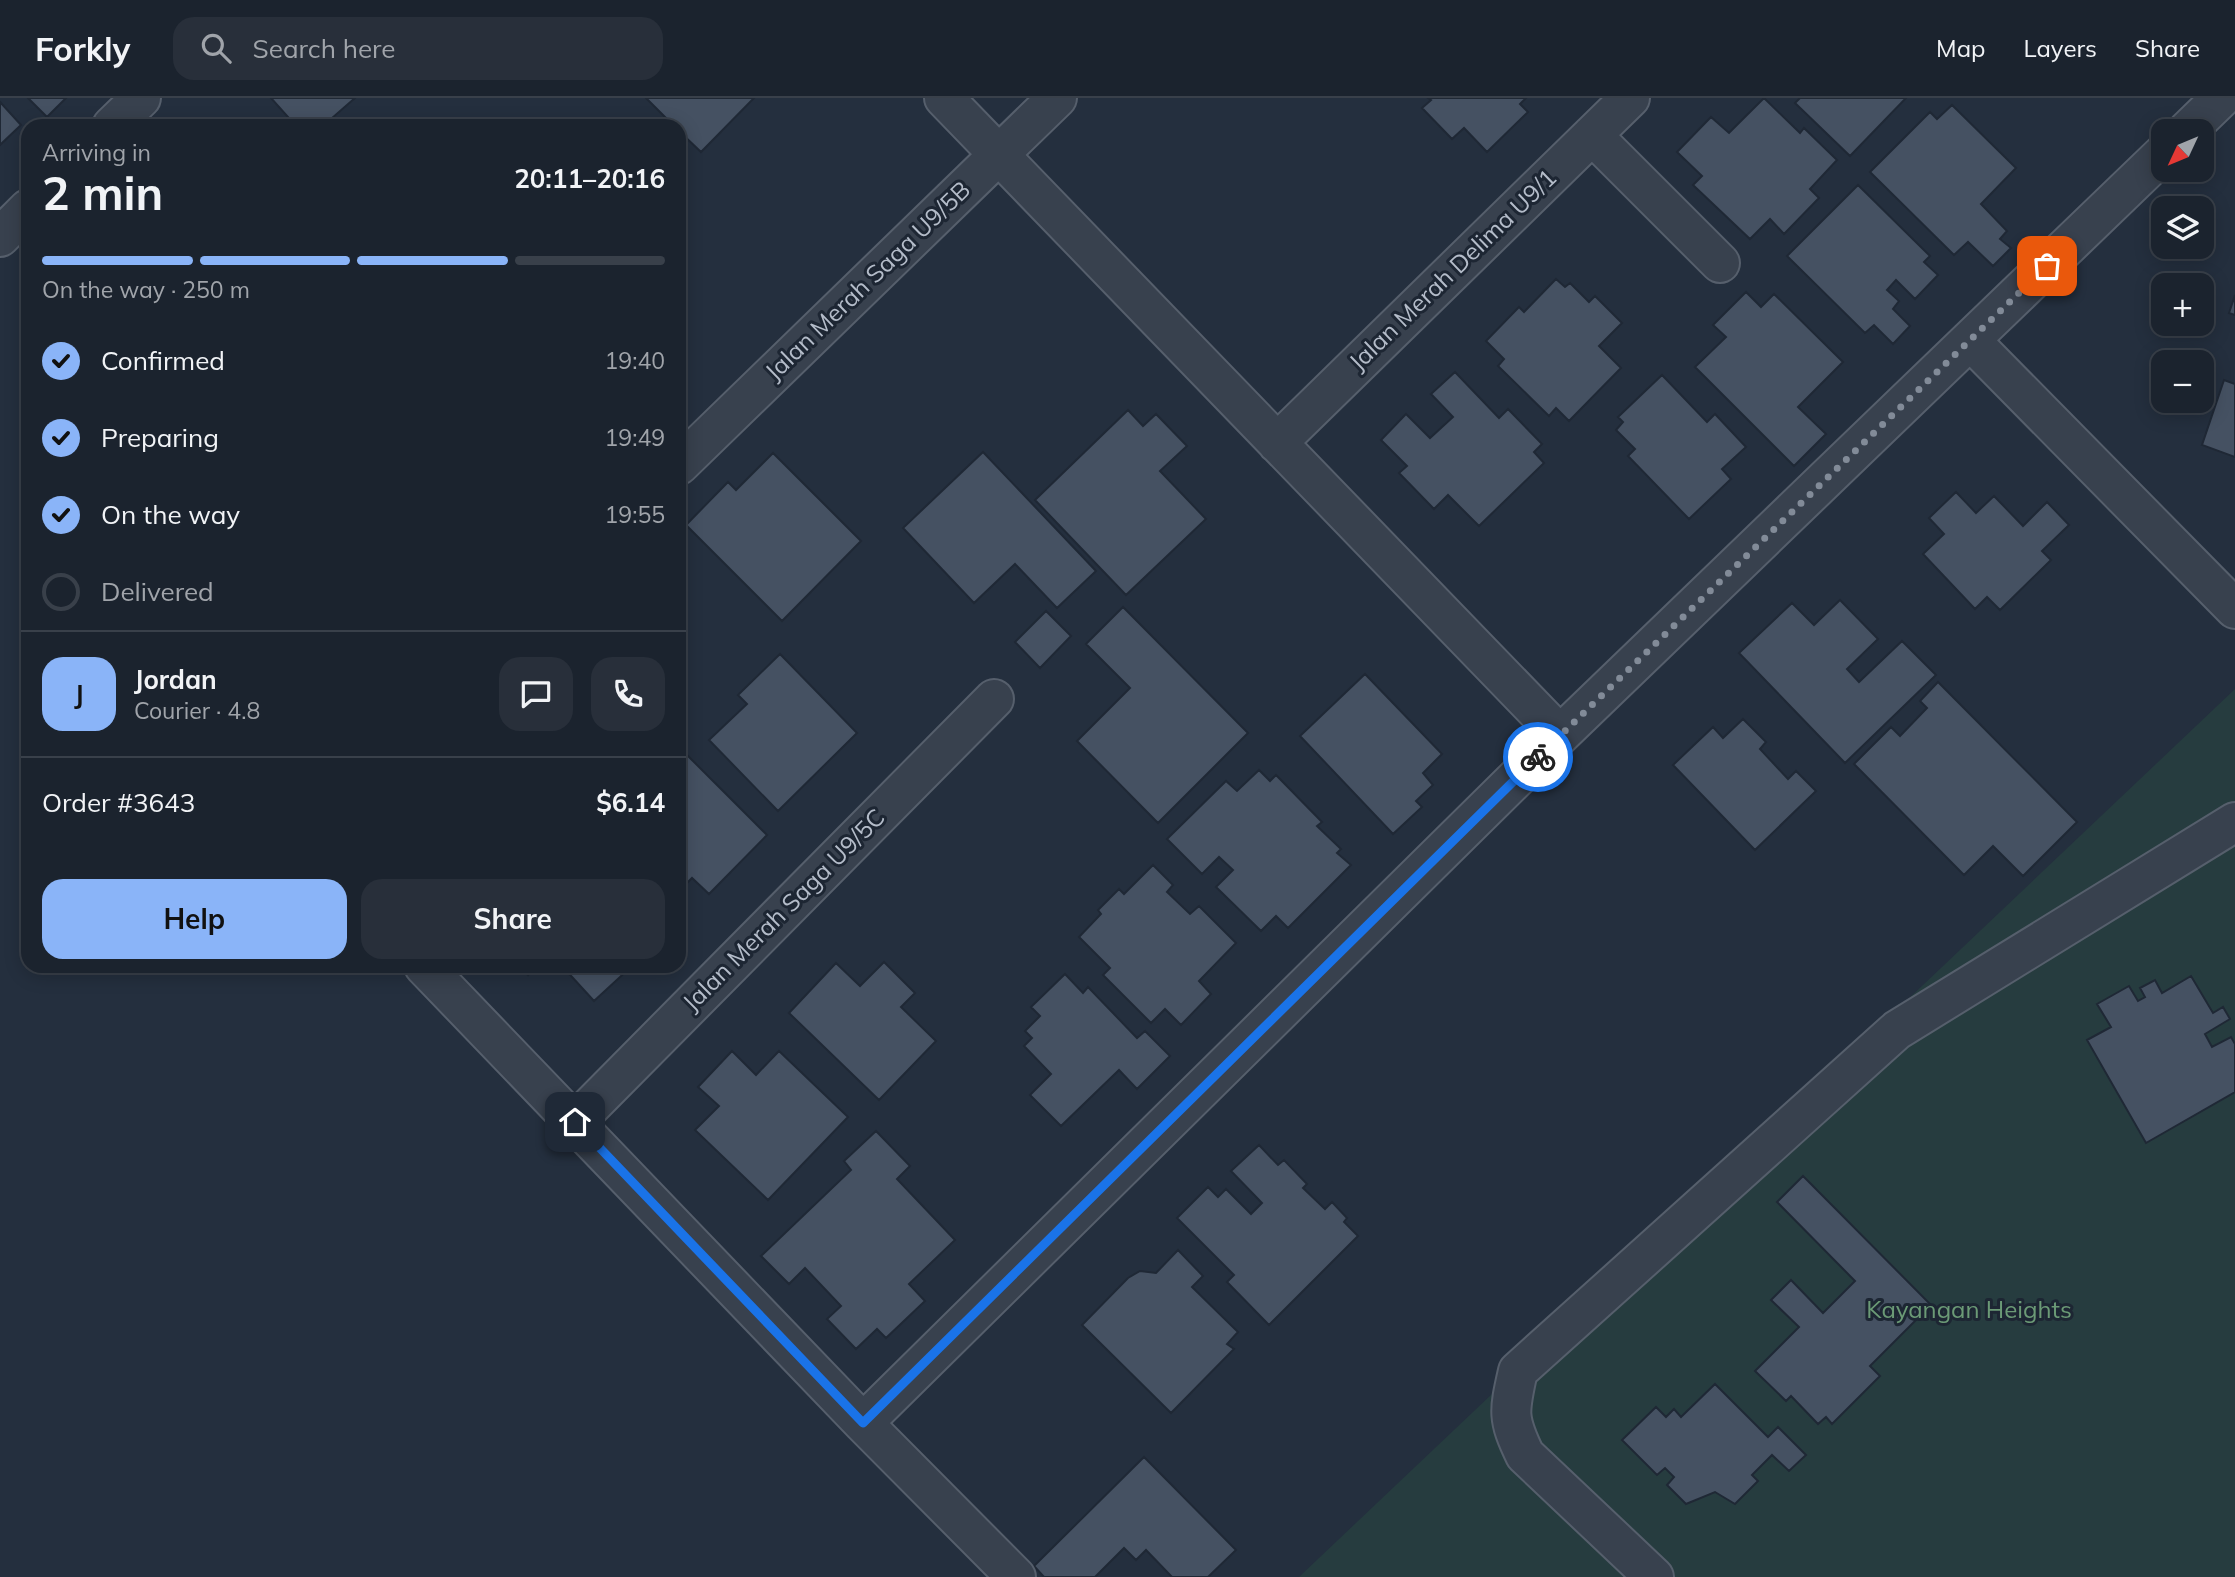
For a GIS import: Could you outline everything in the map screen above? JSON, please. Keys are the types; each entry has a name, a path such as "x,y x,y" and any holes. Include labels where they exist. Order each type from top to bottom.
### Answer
{"street":[{"path":"119,119 141,98"},
{"path":"944,98 1560,735"},
{"name":"Jalan Merah Saga U9/5B","path":"686,458 1057,98"},
{"name":"Jalan Merah Delima U9/1","path":"1277,443 1630,98"},
{"path":"2199,119 2221,98"},
{"path":"1592,135 1720,263"},
{"path":"863,1423 1560,735 2151,166"},
{"path":"0,237 21,216"},
{"path":"1970,340 2235,609"},
{"name":"Jalan Merah Saga U9/5C","path":"575,1122 994,699"},
{"path":"1654,1577 1525,1454 1512,1428 1511,1404 1518,1371 1897,1030 2235,822"},
{"path":"432,973 863,1423 1016,1577"}],"green space":[{"name":"Kayangan Heights","path":"2235,689 2235,1577 1299,1577"}],"building":[{"path":"28,98 66,98 47,117"},
{"path":"271,98 355,98 333,119 290,119"},
{"path":"646,98 754,98 701,152 686,138 686,119 667,119"},
{"path":"1428,98 1526,98 1520,104 1528,112 1487,152 1464,128 1452,139 1422,108 1431,100"},
{"path":"1764,98 1800,133 1804,128 1837,160 1810,189 1819,198 1784,234 1770,219 1750,239 1693,185 1702,176 1677,152 1711,117 1729,133"},
{"path":"1800,98 1906,98 1850,156 1795,103"},
{"path":"0,102 21,125 0,145"},
{"path":"1952,105 2016,168 1981,204 2007,231 2000,239 2011,248 1993,266 1968,242 1954,255 1870,172 1930,112 1937,119"},
{"path":"1858,185 1930,256 1924,262 1938,275 1915,299 1896,280 1887,290 1899,301 1893,309 1910,326 1893,344 1874,325 1865,333 1787,256"},
{"path":"1556,279 1565,287 1570,283 1589,302 1595,296 1622,323 1599,346 1621,368 1569,421 1556,408 1549,416 1498,366 1504,359 1486,341 1519,307 1524,312"},
{"path":"1746,292 1761,307 1774,294 1843,362 1798,407 1826,434 1794,466 1695,367 1726,337 1713,325"},
{"path":"2235,295 2235,315 2229,313"},
{"path":"1455,372 1499,418 1508,409 1542,444 1534,452 1544,463 1479,526 1448,495 1434,509 1399,473 1407,466 1381,440 1406,414 1430,438 1453,417 1431,394"},
{"path":"1662,375 1707,422 1715,414 1746,447 1722,469 1731,479 1689,519 1628,456 1635,449 1616,430 1623,422 1618,417"},
{"path":"2224,380 2235,384 2235,457 2202,445"},
{"path":"1128,410 1143,426 1156,414 1187,446 1160,471 1206,519 1126,595 1035,500"},
{"path":"983,452 1096,571 1057,608 1015,564 974,603 903,528"},
{"path":"773,453 861,541 782,621 686,525 728,482 736,490"},
{"path":"1956,492 1976,513 1994,496 2023,526 2047,502 2069,525 2042,551 2051,560 2000,610 1987,597 1975,609 1923,554 1944,534 1929,518"},
{"path":"1840,600 1878,639 1847,669 1859,682 1902,641 1936,675 1845,763 1739,653 1792,603 1814,625"},
{"path":"1123,607 1248,733 1158,823 1077,741 1130,688 1086,644"},
{"path":"1046,611 1071,636 1040,668 1015,642"},
{"path":"780,654 857,733 778,811 709,740 747,704 738,695"},
{"path":"1365,674 1442,754 1423,773 1433,785 1416,801 1422,807 1393,834 1300,736"},
{"path":"1938,682 2077,822 2023,876 1993,846 1964,875 1854,764 1891,727 1900,736 1927,708 1920,701"},
{"path":"1743,719 1766,742 1760,749 1788,779 1796,771 1816,791 1755,850 1673,765 1713,727 1723,738"},
{"path":"686,754 767,835 709,894 692,878 686,884"},
{"path":"1259,770 1270,781 1276,775 1322,822 1317,826 1341,849 1337,853 1351,865 1288,928 1276,916 1261,931 1216,887 1233,870 1219,857 1202,874 1167,839 1226,781 1237,791"},
{"path":"1153,865 1173,885 1167,892 1190,914 1199,906 1236,943 1199,981 1211,994 1181,1025 1165,1009 1151,1023 1103,975 1110,968 1079,937 1101,914 1098,910 1119,889 1124,894"},
{"path":"884,962 915,993 901,1007 936,1041 879,1100 789,1013 836,963 860,986"},
{"path":"568,973 624,973 594,1001"},
{"path":"1065,974 1083,993 1088,987 1137,1038 1145,1031 1170,1056 1137,1089 1119,1070 1061,1126 1030,1095 1051,1074 1024,1046 1032,1038 1025,1031 1040,1016 1031,1007"},
{"path":"2191,976 2213,1013 2223,1007 2230,1019 2205,1034 2212,1047 2231,1037 2235,1044 2235,1092 2146,1143 2087,1040 2111,1027 2097,1004 2129,986 2138,1001 2145,997 2140,988 2155,980 2162,993"},
{"path":"732,1051 756,1075 779,1051 848,1117 768,1200 695,1130 719,1106 698,1087"},
{"path":"876,1131 910,1166 897,1179 955,1240 909,1284 925,1301 886,1338 877,1329 856,1349 827,1319 841,1306 805,1268 789,1284 761,1256 851,1170 844,1161"},
{"path":"1259,1145 1278,1165 1284,1160 1307,1184 1303,1188 1325,1209 1332,1202 1347,1218 1344,1222 1358,1236 1269,1325 1227,1282 1234,1275 1177,1218 1208,1187 1218,1197 1226,1189 1251,1214 1262,1203 1231,1171"},
{"path":"1803,1176 1931,1305 1870,1366 1880,1376 1832,1424 1826,1417 1818,1424 1791,1396 1786,1401 1755,1371 1799,1327 1771,1300 1791,1280 1823,1313 1855,1281 1777,1202"},
{"path":"1178,1250 1203,1276 1192,1287 1238,1332 1227,1344 1234,1349 1171,1413 1082,1325 1128,1278 1140,1271 1156,1273"},
{"path":"1715,1384 1768,1437 1778,1427 1806,1455 1789,1471 1772,1455 1752,1475 1758,1481 1735,1504 1715,1492 1686,1504 1667,1485 1674,1477 1665,1468 1657,1475 1622,1440 1656,1407 1666,1417 1674,1409 1681,1417"},
{"path":"1144,1457 1236,1550 1208,1577 1172,1577 1146,1550 1136,1560 1124,1548 1095,1577 1044,1577 1034,1566"}],"way so far":[{"path":"1538,757 2047,266"}],"route":[{"path":"575,1122 863,1423 1538,757"}]}
